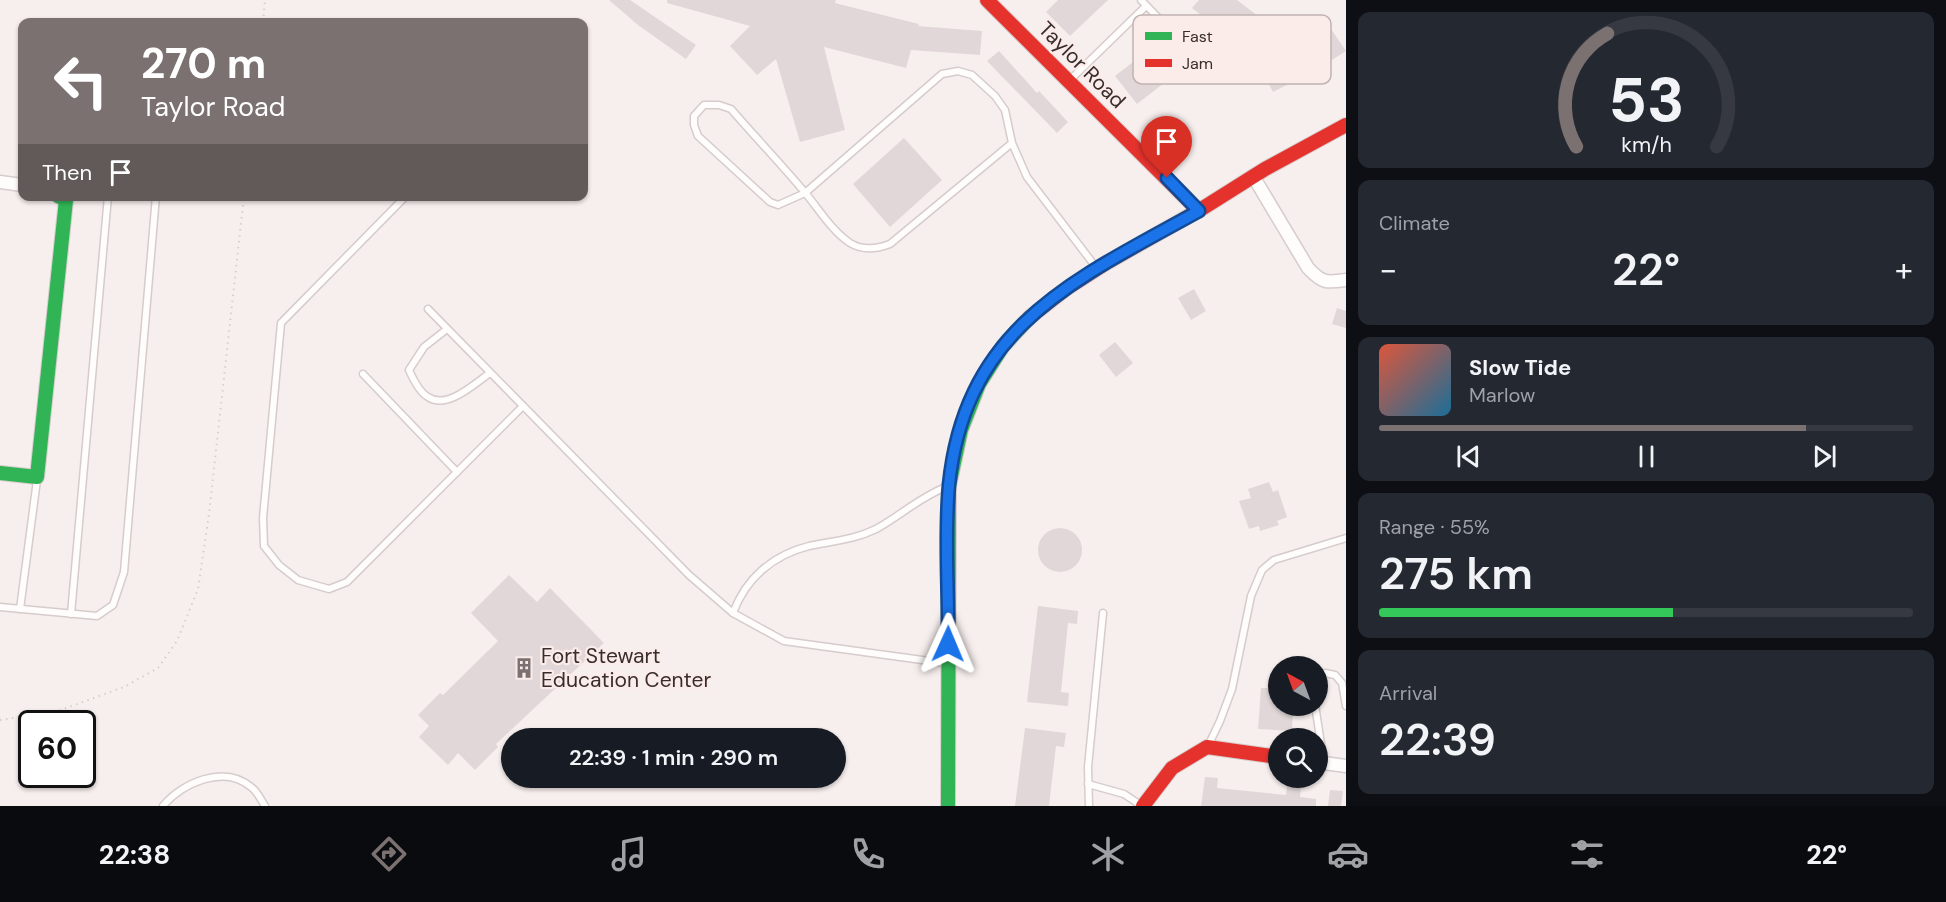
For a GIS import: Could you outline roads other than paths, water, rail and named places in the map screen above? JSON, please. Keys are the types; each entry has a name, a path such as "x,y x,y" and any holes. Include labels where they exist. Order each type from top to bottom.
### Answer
{"main road":[{"name":"Taylor Road","path":"987,0 1199,211"},
{"path":"948,806 949,486 953,456 964,419 971,399 992,362 1019,327 1050,298 1096,268 1199,211 1253,176 1346,125"},
{"path":"0,473 37,477 64,201"},
{"path":"1143,806 1172,768 1207,747 1268,756"}],"street":[{"path":"1253,176 1308,268 1318,279 1329,282 1346,280"},
{"path":"0,182 18,184"},
{"path":"1328,763 1346,766"}],"lane":[{"path":"1069,81 1144,3 1156,15"},
{"path":"1012,143 890,244 879,249 867,249 852,244 841,235 805,193 731,110 719,105 704,105 694,116 698,136 770,202 778,205 805,193 942,74 958,71 972,75 996,96 1005,110 1012,143 1027,177 1096,268"},
{"path":"71,614 108,201"},
{"path":"0,607 97,616 113,605 124,572 156,201"},
{"path":"401,201 281,323 262,518 264,546 279,565 298,580 329,589 347,582 523,406"},
{"path":"428,309 689,575 733,612 784,641 947,663"},
{"path":"447,329 424,347 409,370 416,384 428,397 442,402 458,395 490,373"},
{"path":"363,374 457,472"},
{"path":"20,609 37,477"},
{"path":"733,612 744,589 754,577 779,557 796,550 845,541 875,530 933,492 949,486"},
{"path":"1207,747 1232,689 1251,596 1262,570 1274,560 1346,538"},
{"path":"1089,806 1088,783 1103,613"},
{"path":"1328,673 1335,675 1342,683 1346,706"},
{"path":"163,806 173,794 210,777 234,778 251,787 265,806"},
{"path":"1088,783 1124,794 1143,806"}],"place":[{"name":"Fort Stewart Education Center","path":"524,668"}]}
